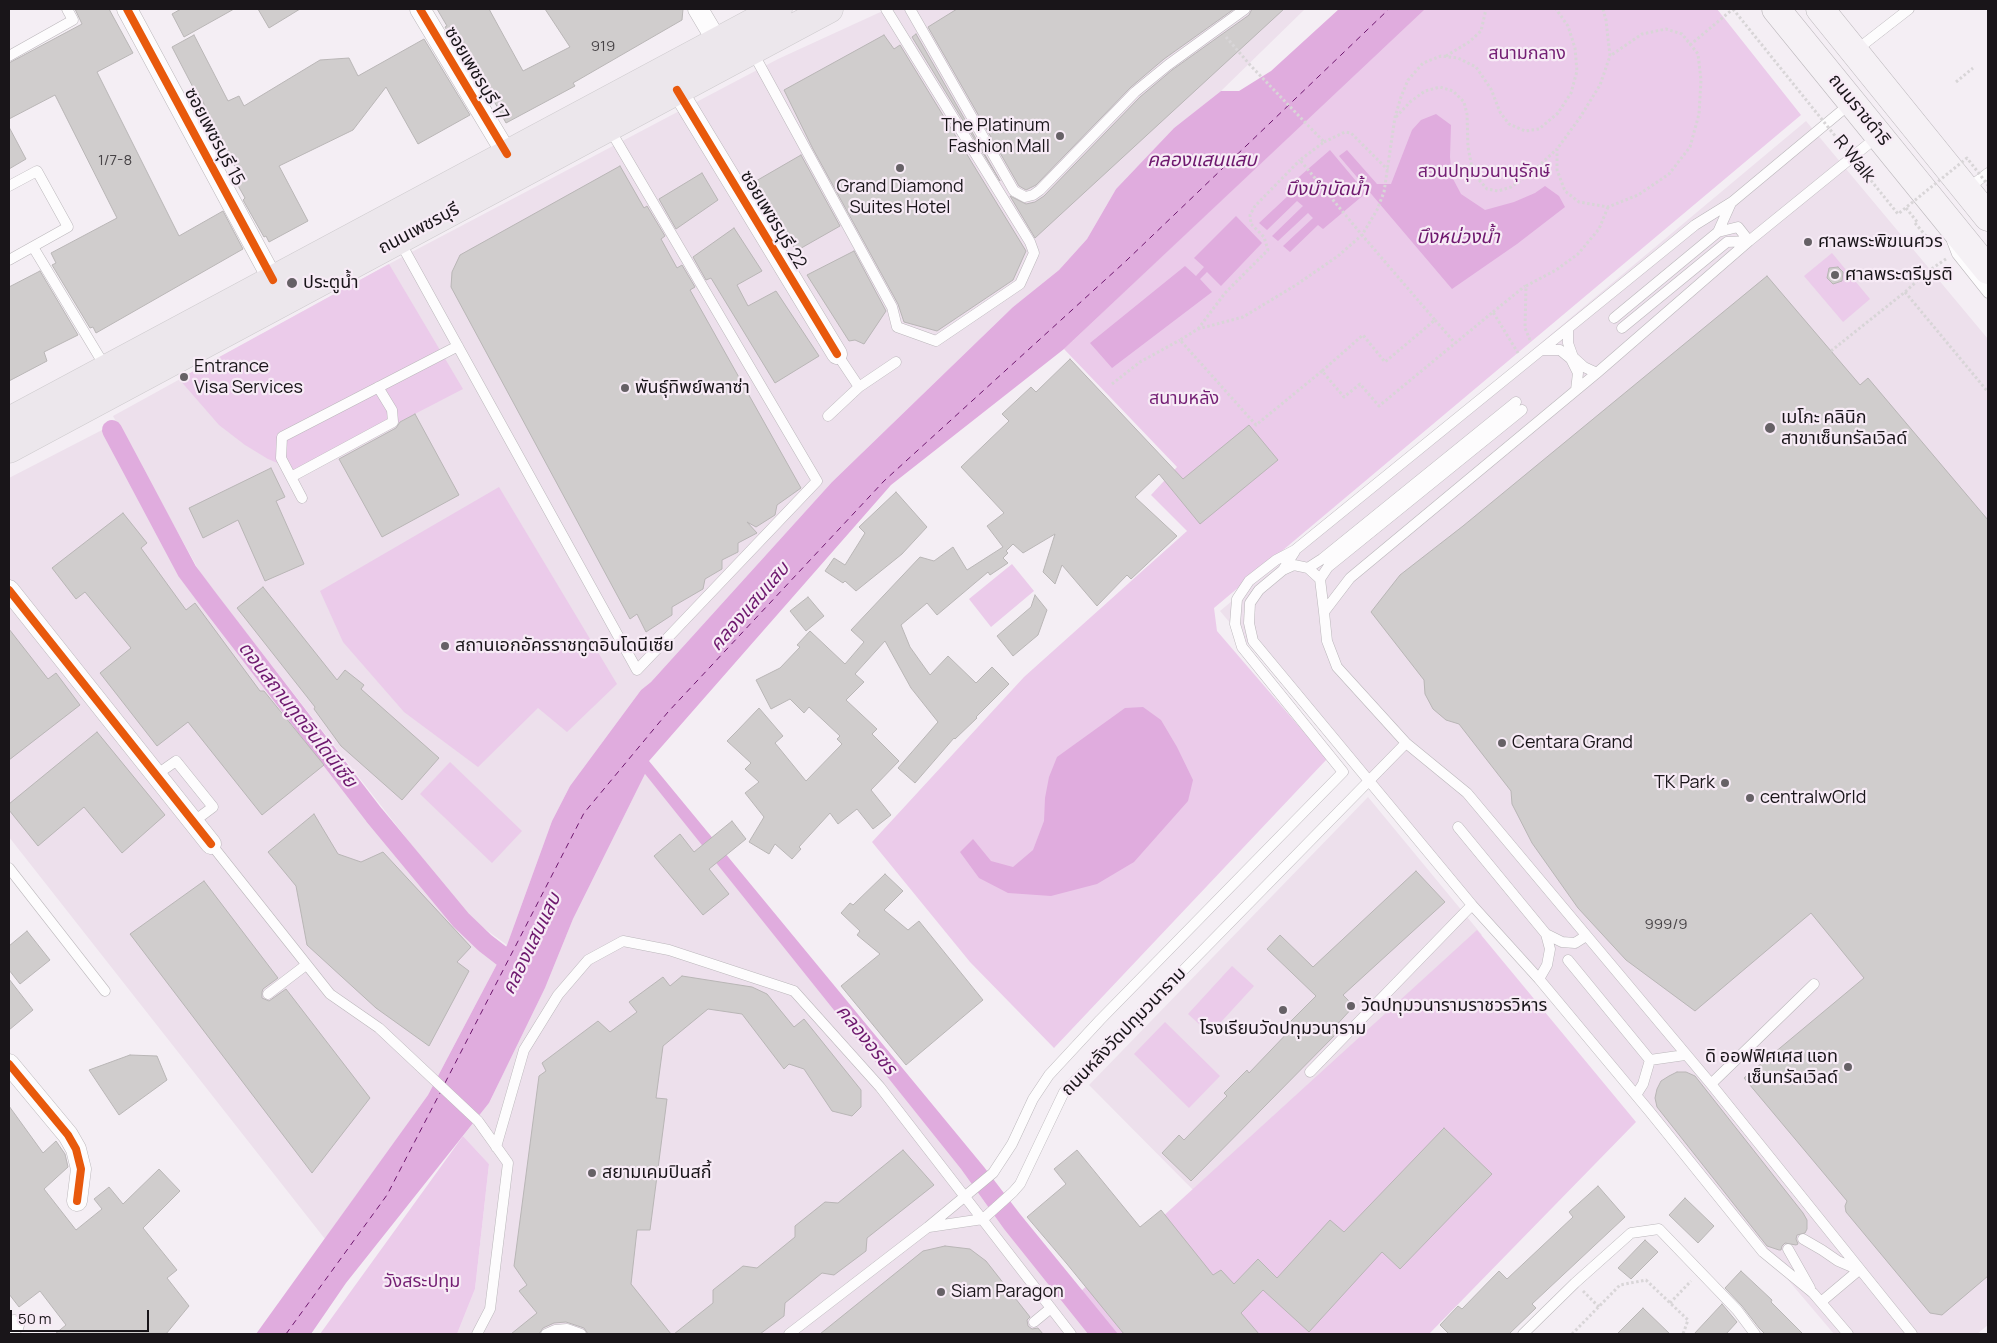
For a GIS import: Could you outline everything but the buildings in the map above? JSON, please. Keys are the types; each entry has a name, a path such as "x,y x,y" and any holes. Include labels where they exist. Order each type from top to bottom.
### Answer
{"main road":[{"name":"ถนนเพชรบุรี","path":"9,421 778,9"},
{"name":"ถนนเพชรบุรี","path":"9,448 608,127 680,96 752,50 829,9"},
{"name":"ถนนราชดำริ","path":"1776,9 1988,270"},
{"name":"ถนนราชดำริ","path":"1820,9 1861,60 1975,187 1988,217"}],"street":[{"name":"ซอยเพชรบุรี 15","path":"127,9 274,280"},
{"name":"ซอยเพชรบุรี 17","path":"420,9 507,154"},
{"path":"698,9 717,41"},
{"name":"ซอยเพชรบุรี 22","path":"680,96 837,354"},
{"path":"9,590 211,844"},
{"path":"9,1064 68,1135 76,1149 81,1169 77,1201"}],"lane":[{"path":"9,56 73,20 67,9"},
{"path":"752,50 892,307 898,327 936,340 1020,284 1034,253 1030,242 886,9"},
{"path":"910,9 1014,191 1024,197 1033,195 1135,92 1245,9"},
{"path":"1861,60 1909,9"},
{"path":"1283,570 1295,550 1695,225 1732,202 1852,102"},
{"path":"399,239 637,670 817,481 608,127"},
{"path":"1324,612 1350,578 1597,373 1749,241 1879,136"},
{"path":"9,186 37,171 68,227 9,260"},
{"path":"1975,187 1988,173"},
{"name":"ถนนราชดำริ","path":"1975,187 1988,207"},
{"path":"1614,318 1718,232 1732,202"},
{"name":"ถนนราชดำริ","path":"1942,212 1956,254 1988,293"},
{"path":"1718,232 1738,227 1749,241"},
{"path":"1622,328 1726,242 1749,241"},
{"path":"33,247 106,369"},
{"path":"1568,329 1568,343 1573,357 1597,373"},
{"path":"302,498 281,458 282,437 458,346"},
{"path":"1539,352 1560,350 1571,359 1578,373 1576,390"},
{"path":"837,354 858,387"},
{"path":"828,416 858,387 896,362"},
{"path":"292,478 392,422 392,410 378,388"},
{"path":"1308,568 1322,560 1519,406 1328,567 1320,580"},
{"name":"ถนนหลังวัดปทุมวนาราม","path":"789,1334 928,1227 993,1173 1012,1144 1033,1099 1054,1070 1107,1013 1343,772 1242,647 1235,624 1237,599 1249,581 1276,560 1295,550"},
{"path":"1848,1334 1813,1294 1763,1252 1539,978 1472,905 1254,641 1249,622 1250,603 1259,590 1283,570 1294,565 1308,568 1320,580 1327,641 1337,666 1406,744 1467,793 1711,1084 1912,1334"},
{"name":"ถนนหลังวัดปทุมวนาราม","path":"983,1219 1011,1195 1020,1184 1054,1109 1064,1092 1406,744"},
{"path":"1458,827 1546,934 1562,942 1575,942 1586,936"},
{"path":"211,844 330,994 379,1028 478,1121 508,1163 490,1309 477,1334"},
{"path":"9,868 105,991"},
{"path":"1310,1072 1472,905"},
{"path":"1539,978 1547,965 1550,949 1546,934"},
{"path":"496,1148 524,1050 558,995 588,960 623,942 669,950 794,991 880,1087 1071,1334"},
{"path":"1568,960 1650,1060"},
{"path":"268,994 306,965"},
{"path":"1711,1084 1814,984"},
{"path":"1650,1060 1685,1054"},
{"path":"1636,1095 1644,1084 1650,1060"},
{"path":"928,1227 983,1219"},
{"path":"1523,1334 1575,1283 1631,1233 1658,1229 1737,1310 1755,1334"},
{"path":"1803,1239 1838,1261 1859,1270"},
{"path":"1788,1249 1813,1294"},
{"path":"1821,1302 1859,1270"},
{"path":"1034,1322 1051,1308"},
{"path":"546,1334 555,1330 567,1329 581,1334"}],"path":[{"path":"1445,57 1469,42 1481,31 1486,9"},
{"path":"1112,384 1140,362 1198,329 1243,317 1296,286 1338,256 1362,235 1377,210 1387,179 1395,117 1408,80 1423,63 1441,56 1458,58 1476,67 1491,89 1500,112 1509,124 1525,131 1539,129 1558,113 1572,93 1577,70 1575,48 1568,26 1556,9"},
{"path":"1395,117 1410,102 1425,91 1440,88 1453,91 1464,102 1467,114 1468,147 1473,173 1487,189 1498,191 1511,187 1531,173 1557,149 1579,119 1600,85 1610,56 1603,9"},
{"path":"1690,45 1733,9"},
{"path":"1218,28 1251,66 1324,142"},
{"path":"1557,149 1557,170 1565,191 1579,202 1608,207 1638,195 1669,174 1690,147 1699,114 1701,80 1698,54 1682,34 1666,29 1642,34 1610,56"},
{"path":"1956,82 1973,68"},
{"path":"1198,329 1226,293 1268,250 1264,237 1251,224 1250,215 1254,206 1300,160 1324,142 1344,132 1351,133 1388,170"},
{"path":"1932,240 1931,242 1904,209 1967,158 1975,187"},
{"path":"1300,160 1455,343"},
{"path":"1322,371 1344,397 1360,384 1379,406 1526,286 1556,270 1578,254 1599,229 1608,207"},
{"path":"1831,351 1906,292 1927,272 1947,258"},
{"path":"1526,286 1525,328 1539,352"},
{"path":"1906,292 1988,392"},
{"path":"1493,312 1524,365"},
{"path":"1180,340 1256,425 1363,335 1385,362 1435,320"},
{"path":"1670,1303 1700,1272"},
{"path":"1572,1334 1620,1286 1646,1280 1688,1320 1683,1334"},
{"path":"1575,1283 1599,1307"}],"shaded area":[{"path":"887,9 1305,9 1221,91 1174,128 1116,189 1087,239 1059,270 1013,307 832,482 651,682 641,690 570,786 552,821 507,945 467,916 202,576 113,416 389,264 778,59"},
{"name":"centralwOrld","path":"1806,121 1988,339 1988,1325 1977,1334 1834,1334 1220,611"},
{"path":"104,429 187,585 341,786 477,944 497,964 428,1095 325,1239 9,837 9,478"},
{"path":"645,774 961,1169 1004,1229 1088,1334 457,1334 475,1289 489,1164 463,1136 489,1103 545,988 573,919"},
{"name":"โรงเรียนวัดปทุมวนาราม","path":"1368,797 1482,935 1204,1201 1089,1085"}],"green space":[{"name":"สวนปทุมวนานุรักษ์","path":"1423,9 1717,9 1801,115 1214,608 1217,631 1327,759 1054,1048 970,962 872,842 1024,677 1187,531 1151,495 1177,467 1064,349"},
{"path":"1832,253 1870,299 1843,322 1804,276"},
{"path":"389,264 463,389 301,473 268,459 245,445 219,425 179,379"},
{"path":"499,487 617,684 567,732 538,708 478,767 404,712 343,642 320,591"},
{"path":"1012,564 1034,591 991,627 969,599"},
{"path":"450,762 522,831 492,863 420,794"},
{"path":"1477,930 1636,1122 1429,1334 1117,1334 1081,1291"},
{"path":"1232,966 1254,986 1210,1034 1188,1014"},
{"path":"1165,1022 1220,1076 1189,1108 1134,1054"},
{"name":"วังสระปทุม","path":"463,1136 489,1164 475,1289 457,1334 320,1334"}],"water":[{"path":"1339,9 1425,9 1064,349 891,485 649,761 984,1167 1118,1334 1088,1334 1004,1229 961,1169 645,774 573,919 545,988 489,1103 346,1283 311,1334 256,1334 428,1095 507,945 552,821 570,786 641,690 651,682 832,482 1013,307 1059,270 1087,239 1116,189 1174,128 1221,91 1239,91 1271,71"},
{"name":"บึงหน่วงน้ำ","path":"1436,114 1451,125 1450,157 1452,177 1461,194 1485,210 1514,202 1535,193 1545,186 1559,196 1565,207 1517,244 1452,289 1339,156 1347,150 1377,184 1391,184 1412,130 1421,120"},
{"name":"บึงบำบัดน้ำ","path":"1330,150 1366,193 1323,229 1318,225 1290,252 1283,246 1313,218 1308,213 1278,241 1272,236 1303,206 1297,201 1267,230 1259,223 1290,194 1285,189"},
{"name":"บึงบำบัดน้ำ","path":"1236,216 1262,243 1221,286 1207,272 1200,279 1212,292 1112,368 1090,343 1185,266 1196,276 1204,267 1194,258"},
{"path":"1143,707 1161,720 1193,780 1188,801 1134,862 1097,884 1051,896 1008,893 979,878 960,852 973,839 991,861 1013,867 1033,850 1044,821 1045,798 1049,777 1057,757 1125,708"}],"waterway":[{"name":"ตอนสถานทูตอินโดนีเซีย","path":"112,430 187,571 208,599 374,815 461,920 485,943 520,970"}],"ferry route":[{"path":"445,1083 584,813 668,712 884,481 1127,260 1389,9"},
{"path":"286,1334 387,1195 440,1093"}],"cycle path":[{"path":"127,9 273,280"},
{"path":"420,9 507,154"},
{"path":"677,90 837,354"},
{"path":"9,590 211,844"},
{"path":"9,1064 68,1135 76,1149 81,1169 77,1201"}],"place":[{"name":"The Platinum Fashion Mall","path":"1060,136"},
{"name":"Grand Diamond Suites Hotel","path":"900,168"},
{"name":"ศาลพระพิฆเนศวร","path":"1808,242"},
{"name":"ศาลพระตรีมูรติ","path":"1835,275"},
{"name":"ประตูน้ำ","path":"292,283"},
{"name":"Entrance Visa Services","path":"184,377"},
{"name":"พันธุ์ทิพย์พลาซ่า","path":"625,388"},
{"name":"เมโกะ คลินิก สาขาเซ็นทรัลเวิลด์","path":"1770,428"},
{"name":"สถานเอกอัครราชทูตอินโดนีเซีย","path":"445,646"},
{"name":"Centara Grand","path":"1502,743"},
{"name":"TK Park","path":"1725,783"},
{"name":"centralwOrld","path":"1750,798"},
{"name":"วัดปทุมวนารามราชวรวิหาร","path":"1351,1006"},
{"name":"โรงเรียนวัดปทุมวนาราม","path":"1283,1010"},
{"name":"ดิ ออฟฟิศเศส แอท เซ็นทรัลเวิลด์","path":"1848,1067"},
{"name":"สยามเคมปินสกี้","path":"592,1173"},
{"name":"Siam Paragon","path":"941,1292"}],"park label":[{"name":"สนามกลาง","path":"1527,54"},
{"name":"สนามหลัง","path":"1184,399"}],"water label":[{"name":"คลองแสนแสบ","path":"1202,161"},
{"name":"คลองแสนแสบ","path":"750,607"},
{"name":"คลองแสนแสบ","path":"532,944"},
{"name":"คลองอรชร","path":"866,1040"}]}
